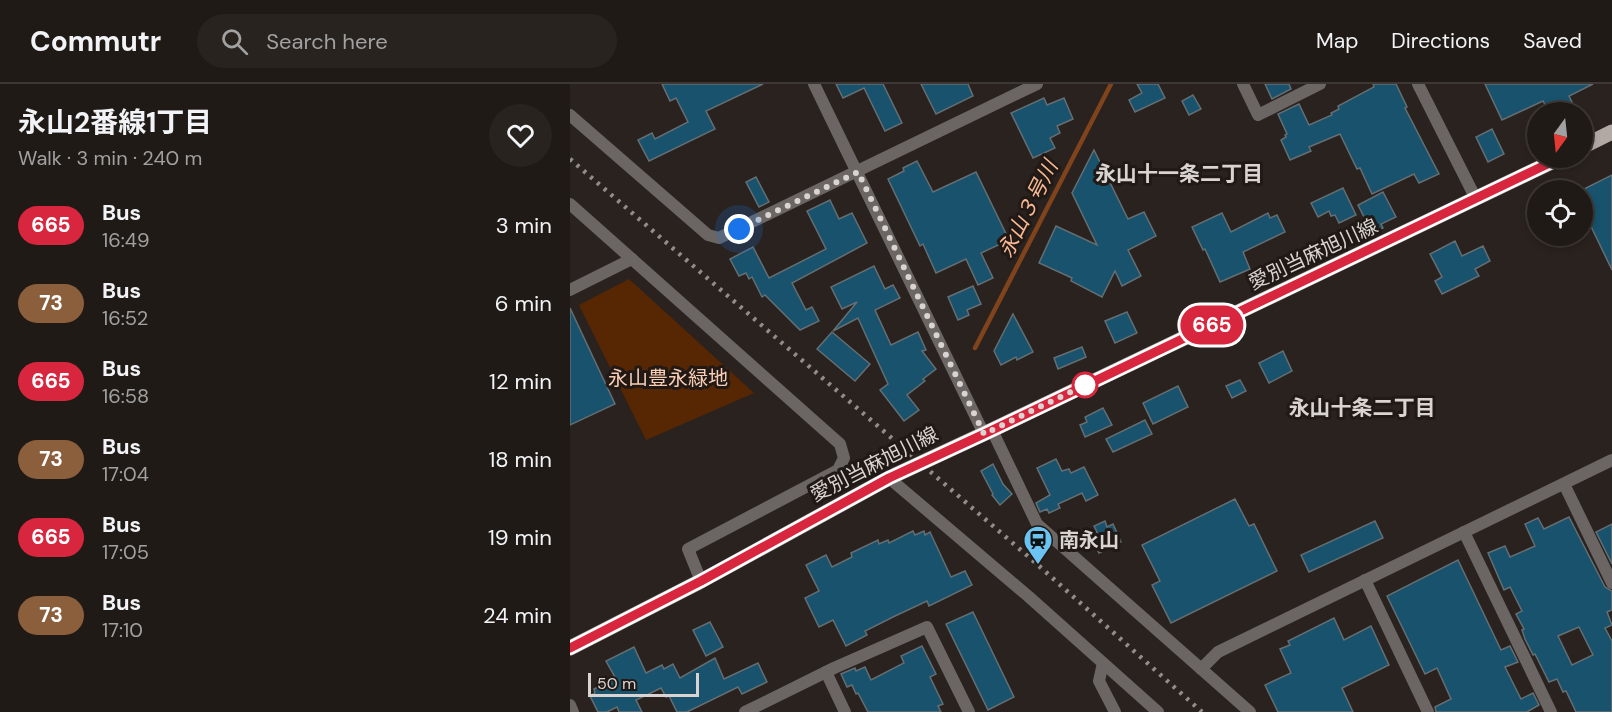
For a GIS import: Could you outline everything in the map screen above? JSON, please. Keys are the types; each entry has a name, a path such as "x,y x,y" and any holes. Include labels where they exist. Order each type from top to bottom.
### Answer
{"main road":[{"path":"1593,142 1612,132"},
{"name":"愛別当麻旭川線","path":"570,648 701,581 889,478 1540,168"}],"street":[{"path":"814,84 988,432 1037,524 1250,712"},
{"path":"570,115 708,235 719,238 1037,84"},
{"path":"1244,84 1258,115 1320,84"},
{"path":"1418,84 1476,199"},
{"path":"570,204 840,444 844,458 838,470 688,549 701,581"},
{"path":"570,290 632,259"},
{"path":"1201,669 1218,652 1612,460"},
{"path":"889,478 1028,596 1158,712"},
{"path":"1564,484 1612,583"},
{"path":"1464,532 1551,712"},
{"path":"1365,580 1428,712"},
{"path":"745,712 826,672 927,627 969,712"},
{"path":"1103,663 1099,681 1115,712"},
{"path":"826,672 845,712"},
{"path":"570,705 573,712"}],"green space":[{"name":"永山豊永緑地","path":"629,279 754,393 646,440 579,305"}],"building":[{"path":"662,84 763,84 706,111 715,129 649,161 638,140 652,133 655,139 688,122 676,98 670,101"},
{"path":"836,84 883,84 902,123 885,131 864,88 843,98"},
{"path":"921,84 968,84 973,96 936,114"},
{"path":"1137,84 1158,84 1165,98 1135,112 1129,100 1142,93"},
{"path":"1265,84 1289,84 1291,89 1272,99"},
{"path":"1373,84 1396,84 1407,107 1405,108 1439,174 1419,183 1414,174 1372,194 1340,134 1309,147 1311,151 1290,160 1281,140 1287,134 1278,114 1299,104 1309,125 1332,115 1331,113 1339,109 1338,106 1374,87"},
{"path":"1485,84 1593,84 1569,96 1572,102 1527,102 1527,108 1502,120"},
{"path":"1193,95 1201,109 1189,115 1182,101"},
{"path":"1044,98 1047,105 1064,98 1073,119 1057,126 1060,133 1050,138 1055,148 1033,158 1011,113"},
{"path":"1492,129 1504,154 1488,162 1476,137"},
{"path":"1094,150 1128,219 1144,212 1156,236 1128,250 1141,276 1122,286 1115,271 1102,297 1071,281 1072,278 1039,263 1056,226 1097,245 1072,193"},
{"path":"917,161 933,192 976,172 1009,240 981,253 993,278 978,285 966,259 936,273 923,244 920,246 888,179"},
{"path":"1612,175 1612,270 1593,231 1593,184"},
{"path":"756,177 769,202 759,207 746,182"},
{"path":"1343,188 1356,215 1339,223 1335,215 1331,216 1329,211 1318,217 1311,203"},
{"path":"1383,192 1396,217 1381,224 1383,228 1372,233 1358,205"},
{"path":"830,200 839,219 852,213 867,243 792,283 806,310 812,307 819,321 800,330 765,295 762,297 752,277 749,279 746,273 739,276 730,259 753,247 769,278 826,249 807,211"},
{"path":"1222,213 1231,232 1268,213 1270,218 1277,215 1285,232 1243,252 1250,269 1220,282 1192,227"},
{"path":"1455,241 1462,256 1483,246 1490,261 1475,269 1479,276 1442,294 1435,281 1442,277 1430,254"},
{"path":"874,266 885,289 893,285 900,298 875,310 891,345 918,332 926,350 922,351 936,369 907,395 919,410 904,421 880,390 888,384 858,318 833,331 857,302 842,309 831,287"},
{"path":"973,286 981,304 967,310 969,315 958,320 948,297"},
{"path":"570,308 615,404 570,425"},
{"path":"1127,312 1137,333 1115,343 1105,321"},
{"path":"1013,314 1033,352 1001,365 994,351"},
{"path":"832,332 870,364 855,381 817,349"},
{"path":"1082,347 1086,357 1058,369 1054,358"},
{"path":"1283,351 1292,371 1269,383 1259,363"},
{"path":"1240,380 1246,391 1232,398 1226,386"},
{"path":"1178,386 1188,407 1153,424 1143,403"},
{"path":"1103,408 1112,425 1085,437 1080,425 1087,422 1085,417"},
{"path":"1145,420 1152,434 1113,452 1106,439"},
{"path":"1056,459 1062,471 1069,469 1071,473 1084,467 1098,495 1086,501 1082,493 1058,504 1060,508 1049,513 1047,509 1040,512 1036,503 1050,495 1037,468"},
{"path":"993,464 1003,484 1012,494 1000,505 992,495 981,471"},
{"path":"1235,499 1249,526 1254,524 1277,571 1171,623 1152,585 1160,581 1142,545"},
{"path":"1569,517 1605,587 1612,591 1612,610 1607,612 1612,625 1605,628 1612,641 1612,712 1576,712 1566,691 1563,692 1557,679 1549,682 1525,639 1522,630 1524,629 1516,614 1522,611 1510,587 1504,590 1488,553 1505,546 1510,557 1535,546 1525,524 1538,518 1544,529","holes":["1579,627 1593,655 1572,665 1558,636"]},
{"path":"1105,521 1107,527 1113,524 1121,542 1099,553 1090,535 1097,532 1094,526"},
{"path":"1375,521 1383,538 1309,572 1301,555"},
{"path":"1612,524 1612,564 1596,532"},
{"path":"913,531 915,535 924,531 925,535 930,532 951,577 965,571 972,585 929,606 927,601 895,616 865,631 867,635 846,646 833,620 819,627 805,598 819,591 806,565 826,555 832,567 852,557 851,553 878,540 879,544 888,540 889,543"},
{"path":"1458,560 1501,650 1510,646 1518,662 1505,667 1521,699 1533,693 1539,705 1527,712 1436,712 1435,707 1451,699 1437,668 1425,674 1387,596"},
{"path":"973,612 1014,697 988,710 946,624"},
{"path":"1334,618 1344,640 1371,626 1389,665 1342,688 1353,712 1278,712 1265,685 1291,673 1280,649 1290,645 1288,641"},
{"path":"710,622 723,647 706,656 693,630"},
{"path":"922,646 936,674 930,677 943,704 938,706 941,712 868,712 858,693 856,694 852,685 847,687 841,674 855,668 856,671 865,667 871,680 904,663 901,656"},
{"path":"634,647 646,673 662,665 664,669 673,664 680,678 715,658 724,679 758,663 767,682 742,694 738,687 687,712 677,712 669,696 666,697 661,688 636,700 642,712 619,712 617,707 607,712 598,712 590,696 595,693 594,689 616,679 606,661"}],"waterway":[{"name":"永山３号川","path":"975,348 1111,84"}],"railway":[{"path":"570,159 1038,565 1202,712"}],"bus line":[{"name":"665","path":"570,648 701,581 920,462 984,434 1540,168"}],"place":[{"name":"南永山","path":"1038,566"}],"district":[{"name":"永山十一条二丁目","path":"1179,174"},
{"name":"永山十条二丁目","path":"1362,408"}],"route":[{"path":"739,229 858,172 984,434 1085,385"}]}
